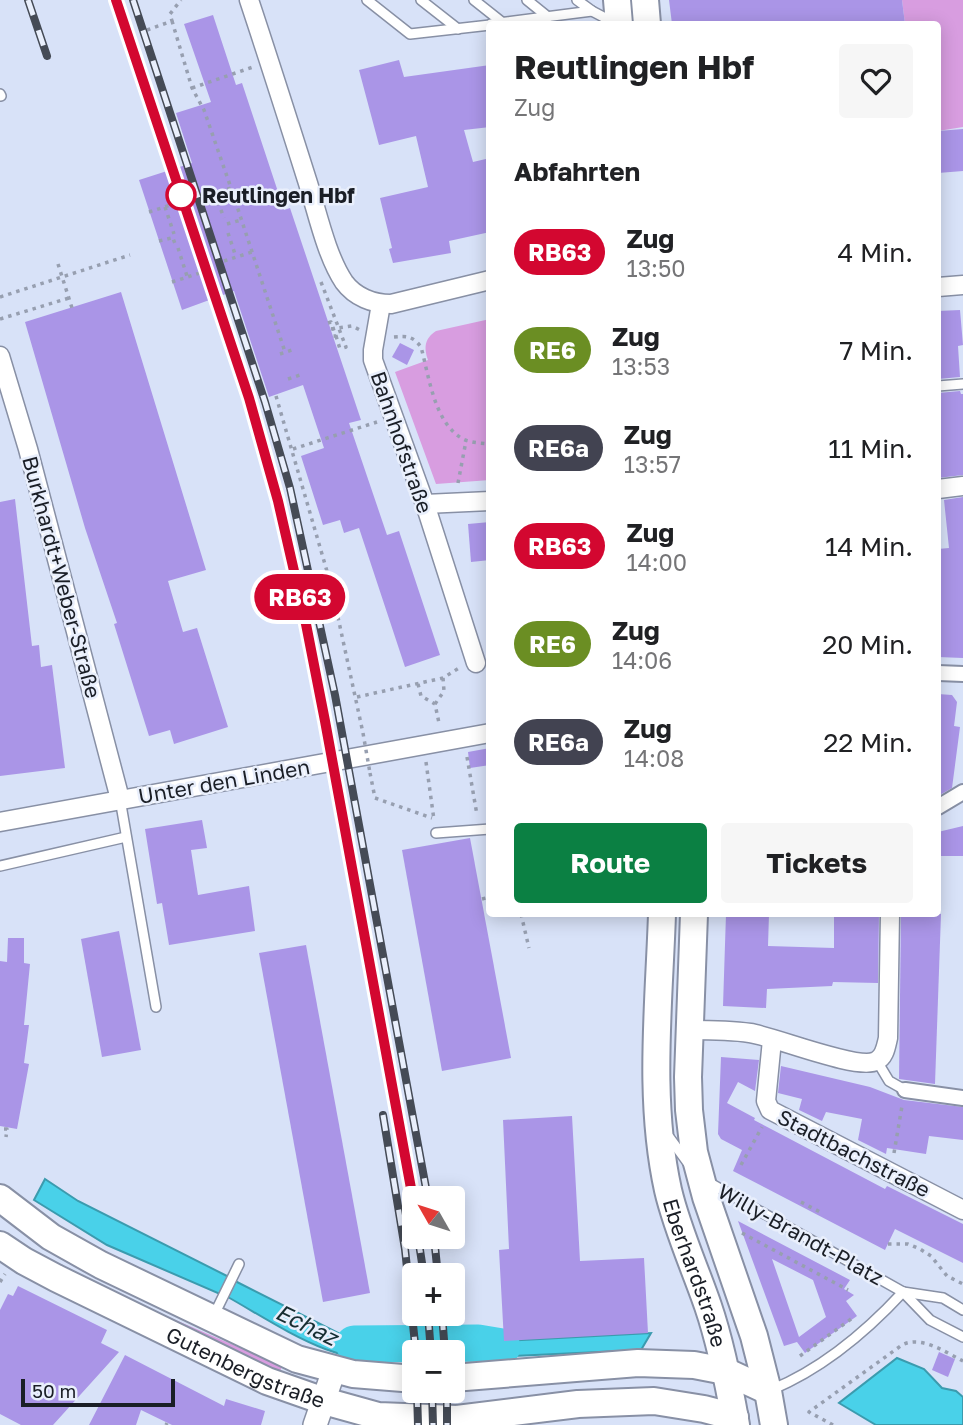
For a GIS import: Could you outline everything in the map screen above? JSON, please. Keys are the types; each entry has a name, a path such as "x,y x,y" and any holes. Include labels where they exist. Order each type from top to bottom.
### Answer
{"main road":[{"path":"617,0 618,21"},
{"path":"645,0 647,21"},
{"name":"Eberhardstraße","path":"662,917 656,1070 668,1190 712,1317 734,1413"},
{"name":"Eberhardstraße","path":"694,917 689,1110 694,1152 754,1336 774,1425"},
{"name":"Gutenbergstraße","path":"0,1198 68,1247 216,1312 297,1359 334,1370 402,1378"},
{"name":"Gutenbergstraße","path":"0,1245 56,1278 254,1375 319,1413 457,1419 578,1404 654,1401 734,1413"},
{"path":"465,1377 638,1363 694,1365 725,1371 768,1391"},
{"path":"734,1413 768,1391"}],"street":[{"path":"249,0 334,261 345,282 362,298 381,304 402,303 486,281"},
{"path":"941,287 963,285"},
{"name":"Bahnhofstraße","path":"381,304 373,360 425,504 476,663"},
{"name":"Burkhardt+Weber-Straße","path":"0,356 17,410 120,799"},
{"path":"941,489 963,486"},
{"path":"425,504 486,501"},
{"path":"941,673 963,674"},
{"name":"Unter den Linden","path":"0,822 486,734"},
{"path":"941,805 963,792"},
{"path":"690,1030 752,1033 840,1058 868,1064 877,1061 883,1055 888,1038 895,954 890,917"},
{"name":"Stadtbachstraße","path":"772,1040 766,1101 770,1110 963,1210"},
{"path":"905,1090 963,1098"},
{"path":"319,1413 334,1370"}],"lane":[{"path":"367,0 410,34 486,26"},
{"path":"421,0 458,29"},
{"path":"474,0 500,21"},
{"path":"527,0 548,17"},
{"path":"578,0 612,21"},
{"path":"518,21 592,11"},
{"path":"941,386 963,384"},
{"path":"120,799 156,1007"},
{"path":"436,833 486,829"},
{"path":"0,866 126,837"},
{"path":"877,1061 889,1080 905,1090"},
{"name":"Eberhardstraße","path":"659,1121 700,1177"},
{"name":"Willy-Brandt-Platz","path":"700,1177 738,1201 903,1292 930,1320 963,1337"},
{"path":"216,1312 239,1264"},
{"path":"768,1391 799,1378 872,1326 903,1292"},
{"name":"Willy-Brandt-Platz","path":"903,1292 943,1298 963,1310"}],"path":[{"path":"181,0 170,14 192,89 230,188 285,352"},
{"path":"148,30 172,21"},
{"path":"192,89 235,73"},
{"path":"203,197 230,188"},
{"path":"215,194 224,218"},
{"path":"149,212 180,202"},
{"path":"165,207 174,234"},
{"path":"227,225 241,220"},
{"path":"228,233 236,257"},
{"path":"159,241 171,238 172,242 180,239"},
{"path":"178,248 187,277"},
{"path":"224,261 252,252"},
{"path":"0,297 130,255"},
{"path":"58,264 72,308"},
{"path":"172,282 203,272"},
{"path":"0,319 69,298"},
{"path":"328,323 331,322 335,328 346,347 340,349 334,336 335,328"},
{"path":"407,335 421,347 432,389 445,422 454,433 466,441 486,443"},
{"path":"280,354 292,350"},
{"path":"288,379 300,375"},
{"path":"276,396 331,585 357,697 375,797 434,818 426,761"},
{"path":"293,449 363,426"},
{"path":"457,503 466,441"},
{"path":"357,697 443,678 453,669 476,663"},
{"path":"439,726 435,704 444,691 443,678"},
{"path":"418,684 421,696 435,704"},
{"path":"468,756 479,829"},
{"path":"482,899 486,898"},
{"path":"522,917 528,948"},
{"path":"891,1171 905,1090"},
{"path":"741,1165 770,1110"},
{"path":"4,1129 7,1129 6,1137"},
{"path":"802,1202 820,1212"},
{"path":"742,1233 848,1290"},
{"path":"888,1244 908,1244 920,1249 931,1256 947,1276 963,1284"},
{"path":"800,1356 851,1319"},
{"path":"833,1425 809,1412 911,1340 920,1341 963,1361"}],"shaded area":[{"path":"902,0 963,0 963,127 941,131 941,21 905,21"},
{"path":"486,320 486,480 436,484 395,372 428,360 426,344 436,331"},
{"path":"113,1293 282,1366 278,1378"}],"water":[{"path":"45,1179 78,1201 229,1277 220,1294 107,1245 34,1200"},
{"path":"235,1281 342,1335 373,1338 404,1336 402,1359 381,1361 334,1352 289,1332 226,1296"},
{"path":"500,1331 504,1341 651,1333 641,1350 465,1358 465,1340 451,1340 451,1334"},
{"path":"897,1358 924,1369 942,1388 956,1391 963,1397 963,1425 876,1425 839,1403"}],"building":[{"path":"669,0 902,0 905,21 672,21"},
{"path":"213,15 236,85 242,83 284,210 290,208 361,420 349,423 387,535 399,531 440,655 405,667 359,528 344,533 340,520 323,525 301,456 324,448 303,385 269,397 234,291 182,310 139,180 192,163 176,113 211,102 184,24"},
{"path":"399,60 404,77 486,66 486,127 464,130 473,162 486,159 486,233 449,241 451,253 393,263 380,198 428,187 416,136 379,145 359,70"},
{"path":"963,129 963,171 941,173 941,131"},
{"path":"121,292 206,570 168,581 183,632 197,628 228,727 174,744 170,730 149,736 25,322"},
{"path":"960,310 963,345 958,346 960,377 941,379 941,311"},
{"path":"400,343 414,350 407,365 392,357"},
{"path":"960,391 963,394 963,475 941,478 941,393"},
{"path":"963,497 963,658 941,657 941,549 949,548 944,500"},
{"path":"15,499 32,646 39,645 41,667 52,665 65,768 0,776 0,502"},
{"path":"486,522 486,560 471,562 468,524"},
{"path":"941,694 952,695 957,702 954,726 960,727 952,788 941,794"},
{"path":"486,749 486,766 470,768 468,752"},
{"path":"202,820 207,848 191,850 198,895 249,886 255,931 169,945 162,903 157,904 145,829"},
{"path":"963,826 963,856 941,856 941,831"},
{"path":"470,838 511,1058 442,1071 402,850"},
{"path":"726,917 769,917 768,946 834,948 834,917 879,917 878,983 833,982 832,986 767,989 766,1008 723,1006"},
{"path":"901,917 941,917 935,1084 899,1079"},
{"path":"119,931 141,1050 102,1057 81,939"},
{"path":"8,938 24,938 24,963 30,964 24,1025 29,1025 24,1063 29,1064 17,1129 0,1126 0,961 7,962"},
{"path":"306,945 370,1293 323,1302 259,953"},
{"path":"721,1057 759,1060 755,1091 738,1082 727,1103 885,1189 887,1186 963,1224 963,1263 895,1229 885,1250 733,1171 742,1150 721,1139 718,1134"},
{"path":"781,1066 870,1087 904,1100 963,1107 963,1140 929,1136 926,1154 887,1148 886,1154 858,1140 862,1119 826,1112 822,1121 799,1110 802,1099 778,1093"},
{"path":"572,1116 580,1261 644,1258 648,1333 504,1341 499,1250 509,1249 503,1120"},
{"path":"738,1221 850,1280 844,1289 854,1295 846,1301 857,1316 805,1353 797,1342 784,1346","holes":["772,1259 813,1280 826,1317 799,1337"]},
{"path":"18,1286 107,1330 101,1343 119,1352 53,1425 21,1425 0,1414 0,1310 8,1294 13,1296"},
{"path":"939,1352 955,1359 948,1377 932,1370"},
{"path":"125,1355 224,1406 226,1399 265,1411 261,1425 172,1425 141,1410 136,1425 89,1425"}],"waterway":[{"name":"Echaz","path":"354,1344 478,1343 502,1347"}],"railway":[{"path":"28,0 47,56"},
{"path":"116,0 249,398 278,501 308,637 411,1186"},
{"path":"133,0 265,402 290,488 335,695 426,1186"},
{"path":"383,1115 405,1249 415,1340"},
{"path":"420,1250 422,1263"},
{"path":"435,1250 437,1263"},
{"path":"429,1326 430,1340"},
{"path":"443,1326 444,1340"},
{"path":"417,1403 418,1425"},
{"path":"432,1403 433,1425"},
{"path":"447,1403 447,1425"}],"train":[{"name":"RB63","path":"116,0 249,398 278,501 325,721 411,1186"}],"place":[{"name":"Reutlingen Hbf","path":"181,195"}]}
